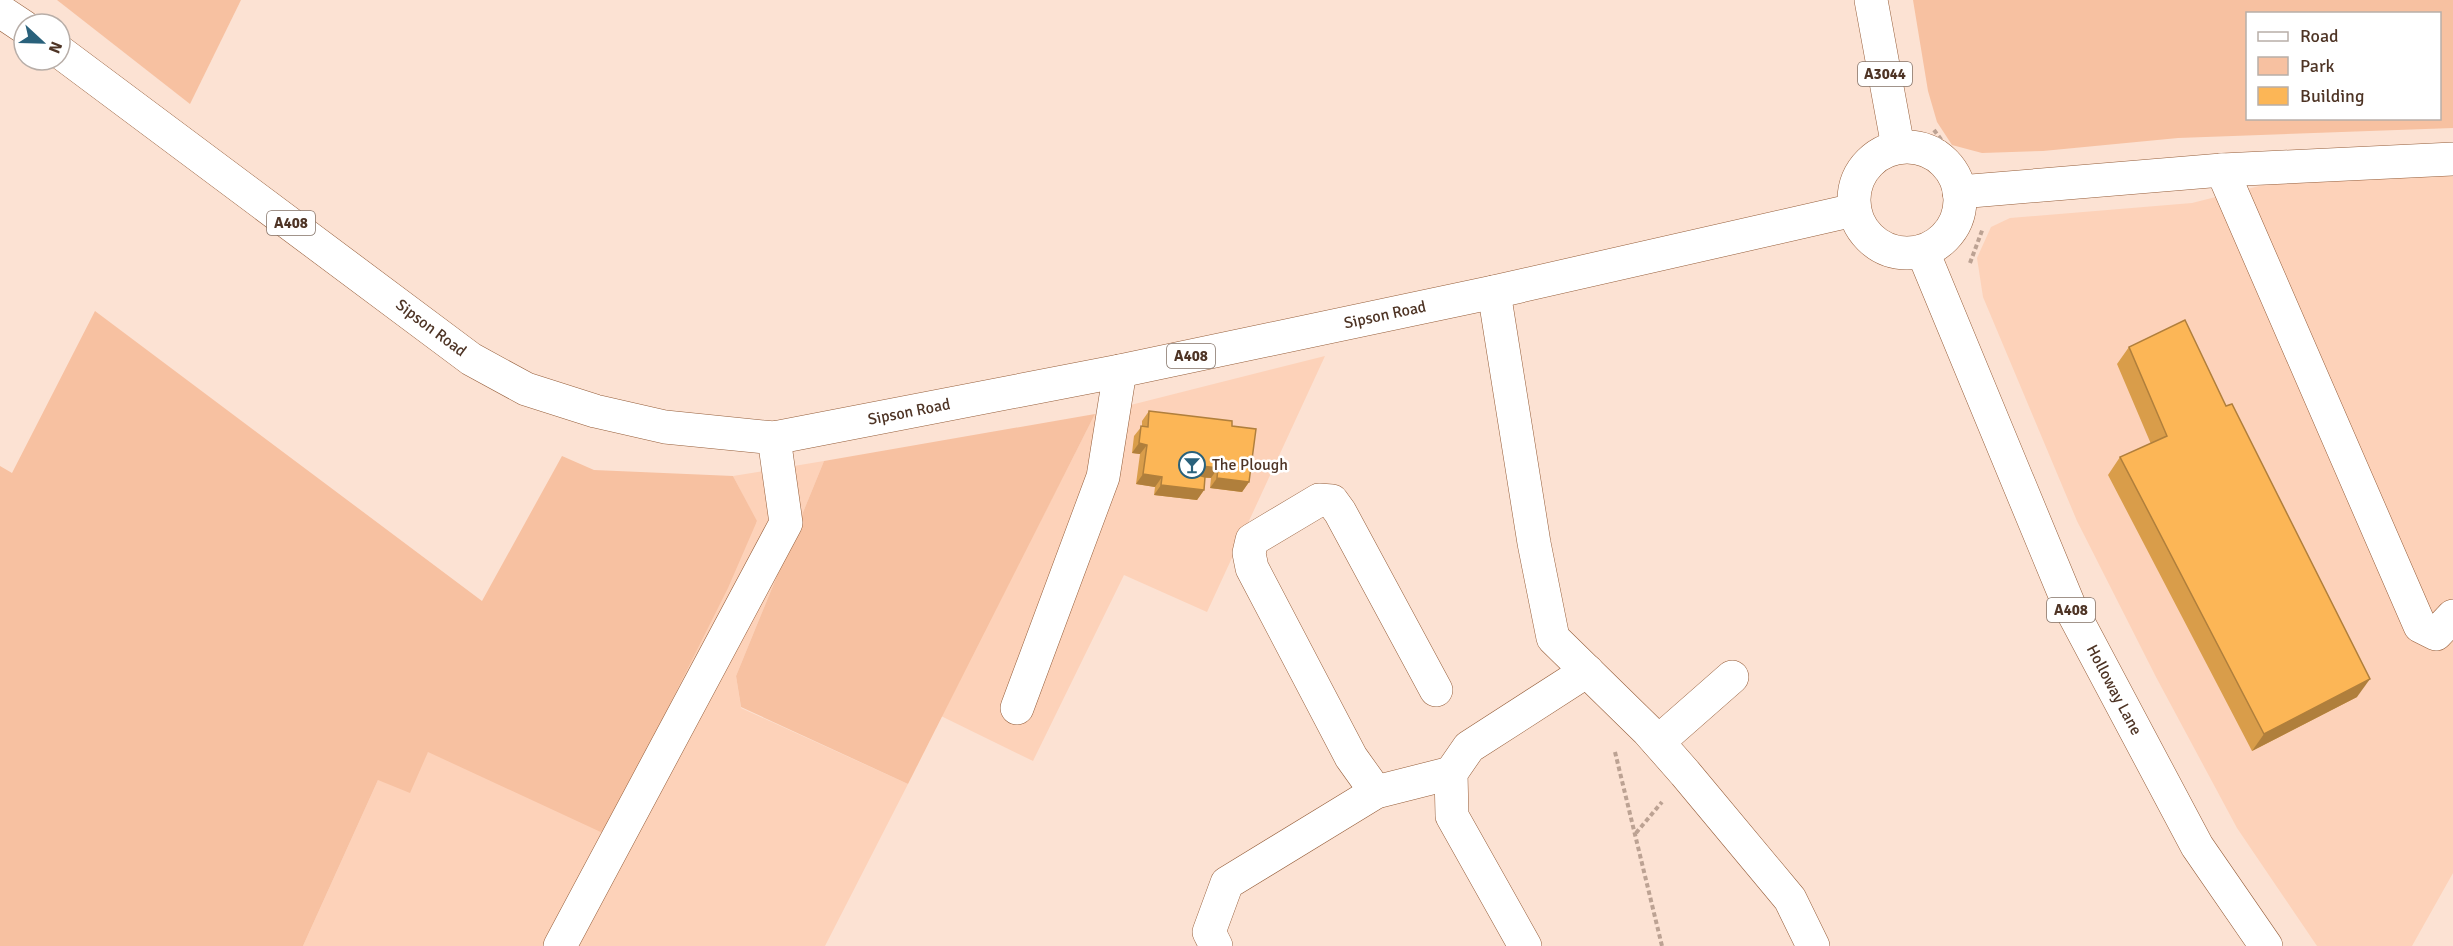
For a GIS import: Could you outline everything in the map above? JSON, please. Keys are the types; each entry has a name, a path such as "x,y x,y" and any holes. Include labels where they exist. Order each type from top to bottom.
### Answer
{"main road":[{"name":"A3044","path":"1871,0 1898,147"},
{"name":"Sipson Road","path":"72,61 471,359 526,388 595,411 665,427 774,438 1120,370 1494,292 1854,210"},
{"path":"1898,147 1915,147 1931,152 1944,162 1954,176 1959,192 1959,207 1952,228 1936,245 1923,252 1905,254 1879,246 1871,241 1860,227 1854,210 1854,193 1858,177 1882,153 1898,147"},
{"path":"1959,192 2222,170 2453,159"},
{"path":"2222,170 2420,626 2436,634 2453,616"},
{"name":"Holloway Lane","path":"1923,252 2069,605 2197,846 2266,946"},
{"path":"1494,292 1534,543 1553,638 1658,742 1790,899 1813,946"},
{"path":"1017,708 1103,477 1120,370"},
{"path":"560,946 786,523 774,438"},
{"path":"1376,792 1351,757 1252,568 1249,554 1252,540 1319,500 1332,501 1436,690"},
{"path":"1658,742 1732,677"},
{"path":"1525,946 1452,816 1451,773 1469,747 1598,682"},
{"path":"1216,946 1209,932 1227,883 1376,792 1451,773"}],"path":[{"path":"1968,270 1979,232 1986,224"},
{"path":"1598,682 1662,946"}],"shaded area":[{"path":"2453,167 2453,873 2412,946 2317,946 2237,828 2156,677 2077,521 1983,297 1977,258 1991,227 2010,218 2192,203 2315,172"},
{"path":"1325,356 1207,612 1124,575 1033,761 941,716 1095,414"},
{"path":"824,461 736,676 741,708 908,784 825,946 303,946 378,780 428,752 757,522 733,476"}],"green space":[{"path":"57,0 241,0 190,104"},
{"path":"1913,0 2453,0 2453,128 2178,138 2043,151 1982,153 1952,145 1937,122 1928,91"},
{"path":"95,311 482,601 562,456 594,470 733,476 757,521 728,588 605,834 428,752 410,793 378,780 303,946 0,946 0,466 12,473"},
{"path":"1095,414 908,784 741,707 736,676 824,461"}],"building":[{"path":"2185,320 2226,406 2232,404 2370,679 2264,734 2120,457 2167,436 2129,347"},
{"name":"The Plough","path":"1149,411 1232,421 1232,426 1256,429 1249,482 1217,478 1218,468 1202,466 1201,476 1205,477 1204,490 1161,485 1162,477 1143,474 1147,445 1139,443 1141,426 1148,427"}],"place":[{"name":"The Plough","path":"1192,465"}]}
